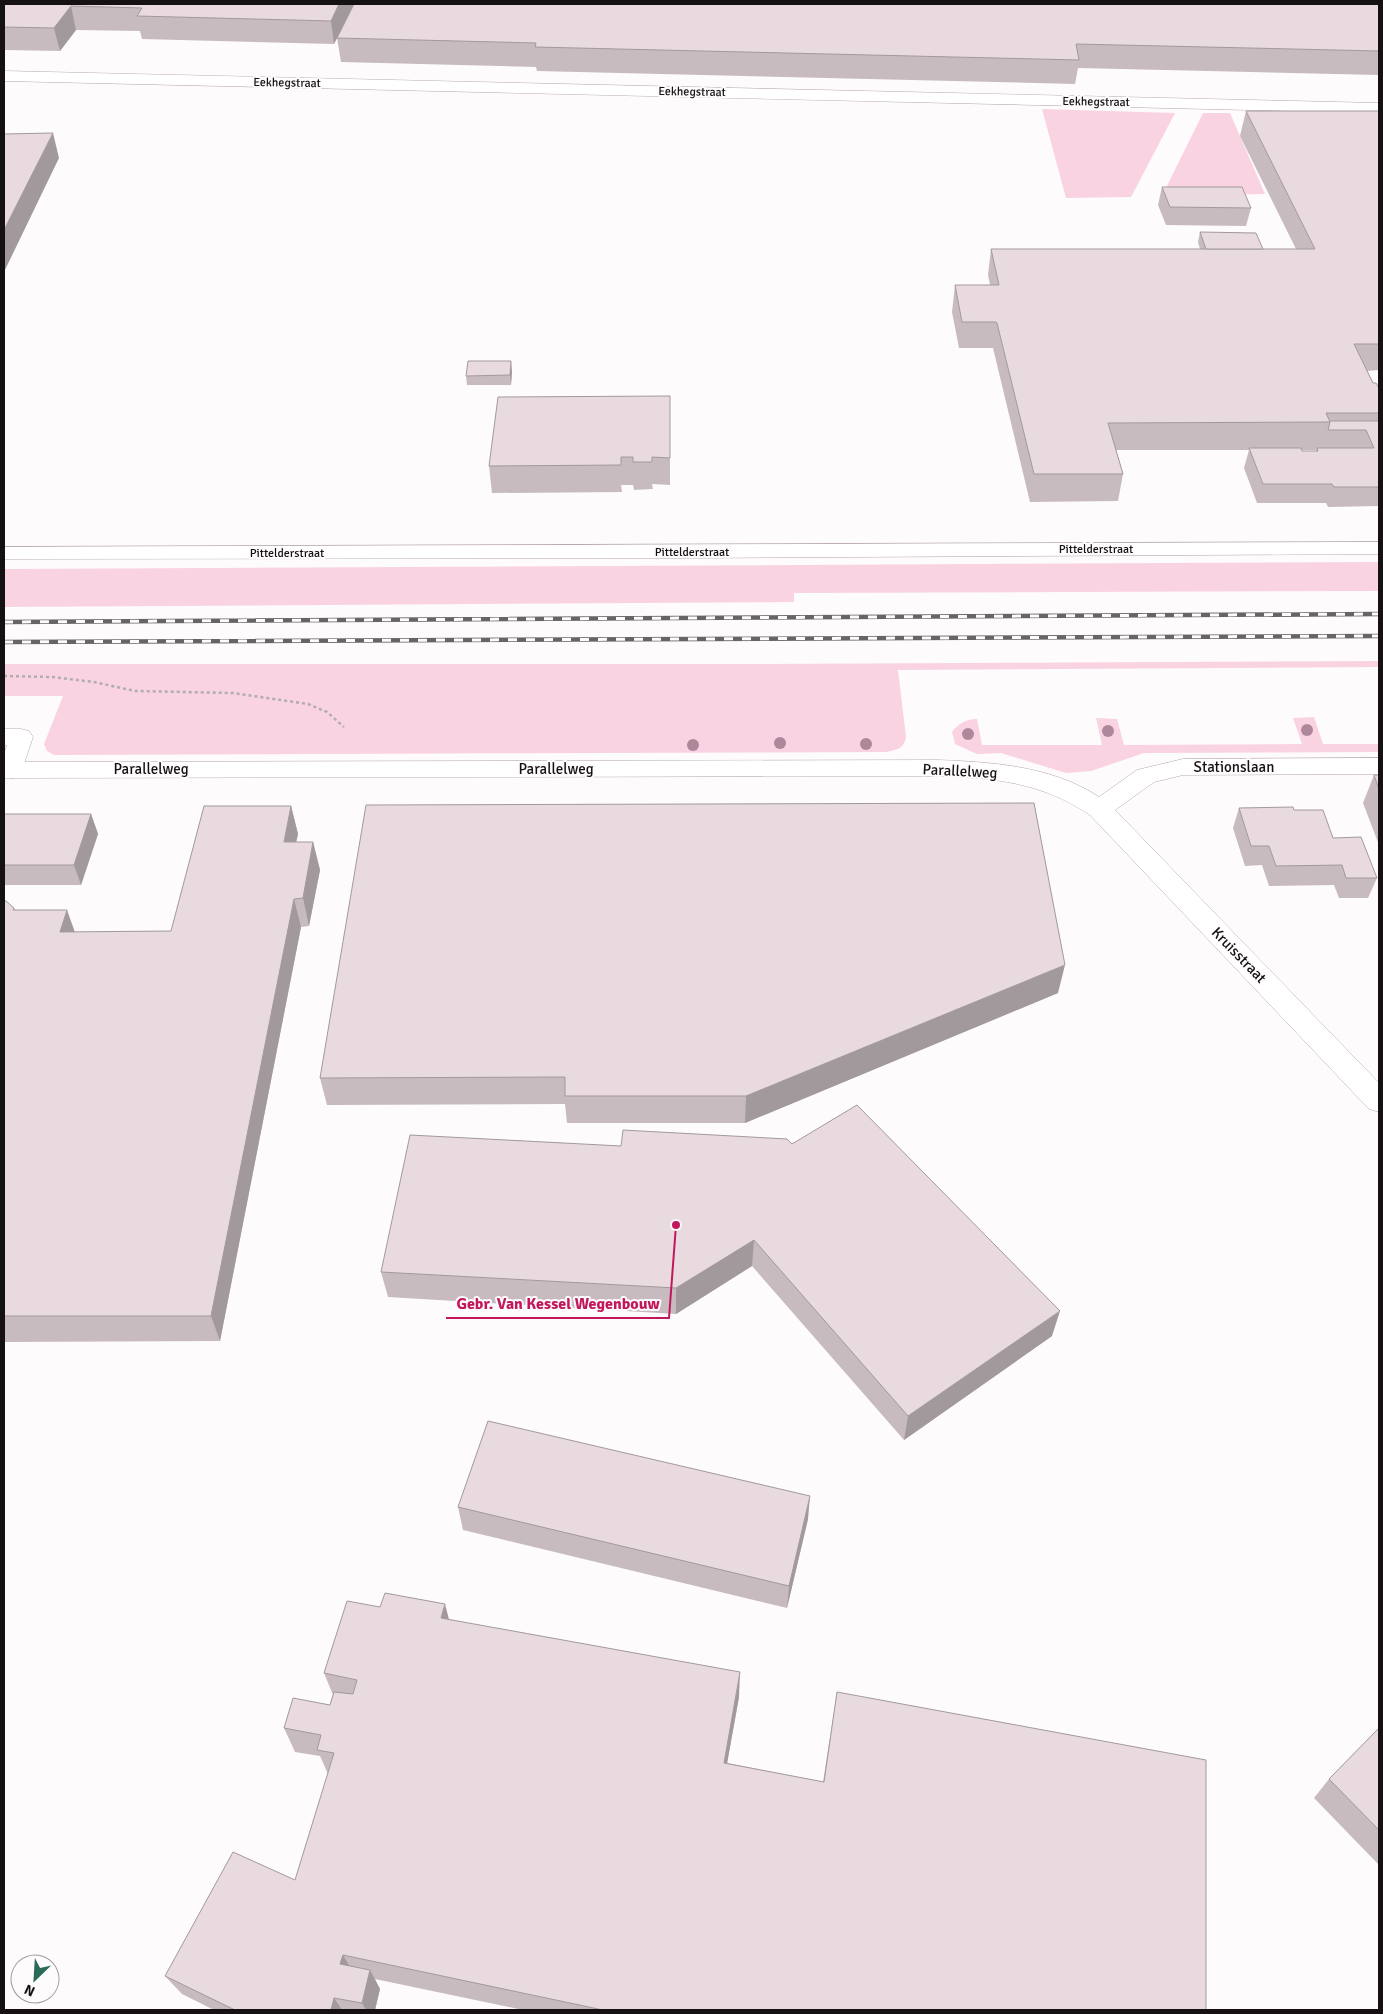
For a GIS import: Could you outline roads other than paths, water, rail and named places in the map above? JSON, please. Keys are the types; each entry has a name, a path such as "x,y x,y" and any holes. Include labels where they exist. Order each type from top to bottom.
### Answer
{"street":[{"name":"Eekhegstraat","path":"4,76 1379,108"},
{"name":"Pittelderstraat","path":"4,553 1379,548"},
{"path":"4,737 21,737 8,770"},
{"name":"Stationslaan","path":"1099,809 1146,776 1183,767 1379,766"},
{"name":"Parallelweg","path":"8,770 979,769 1028,778 1070,791 1099,809"},
{"name":"Kruisstraat","path":"1099,809 1379,1101"}],"railway":[{"path":"4,622 1379,614"},
{"path":"4,642 1379,636"}],"place":[{"name":"Gebr. Van Kessel Wegenbouw","path":"676,1225"}]}
